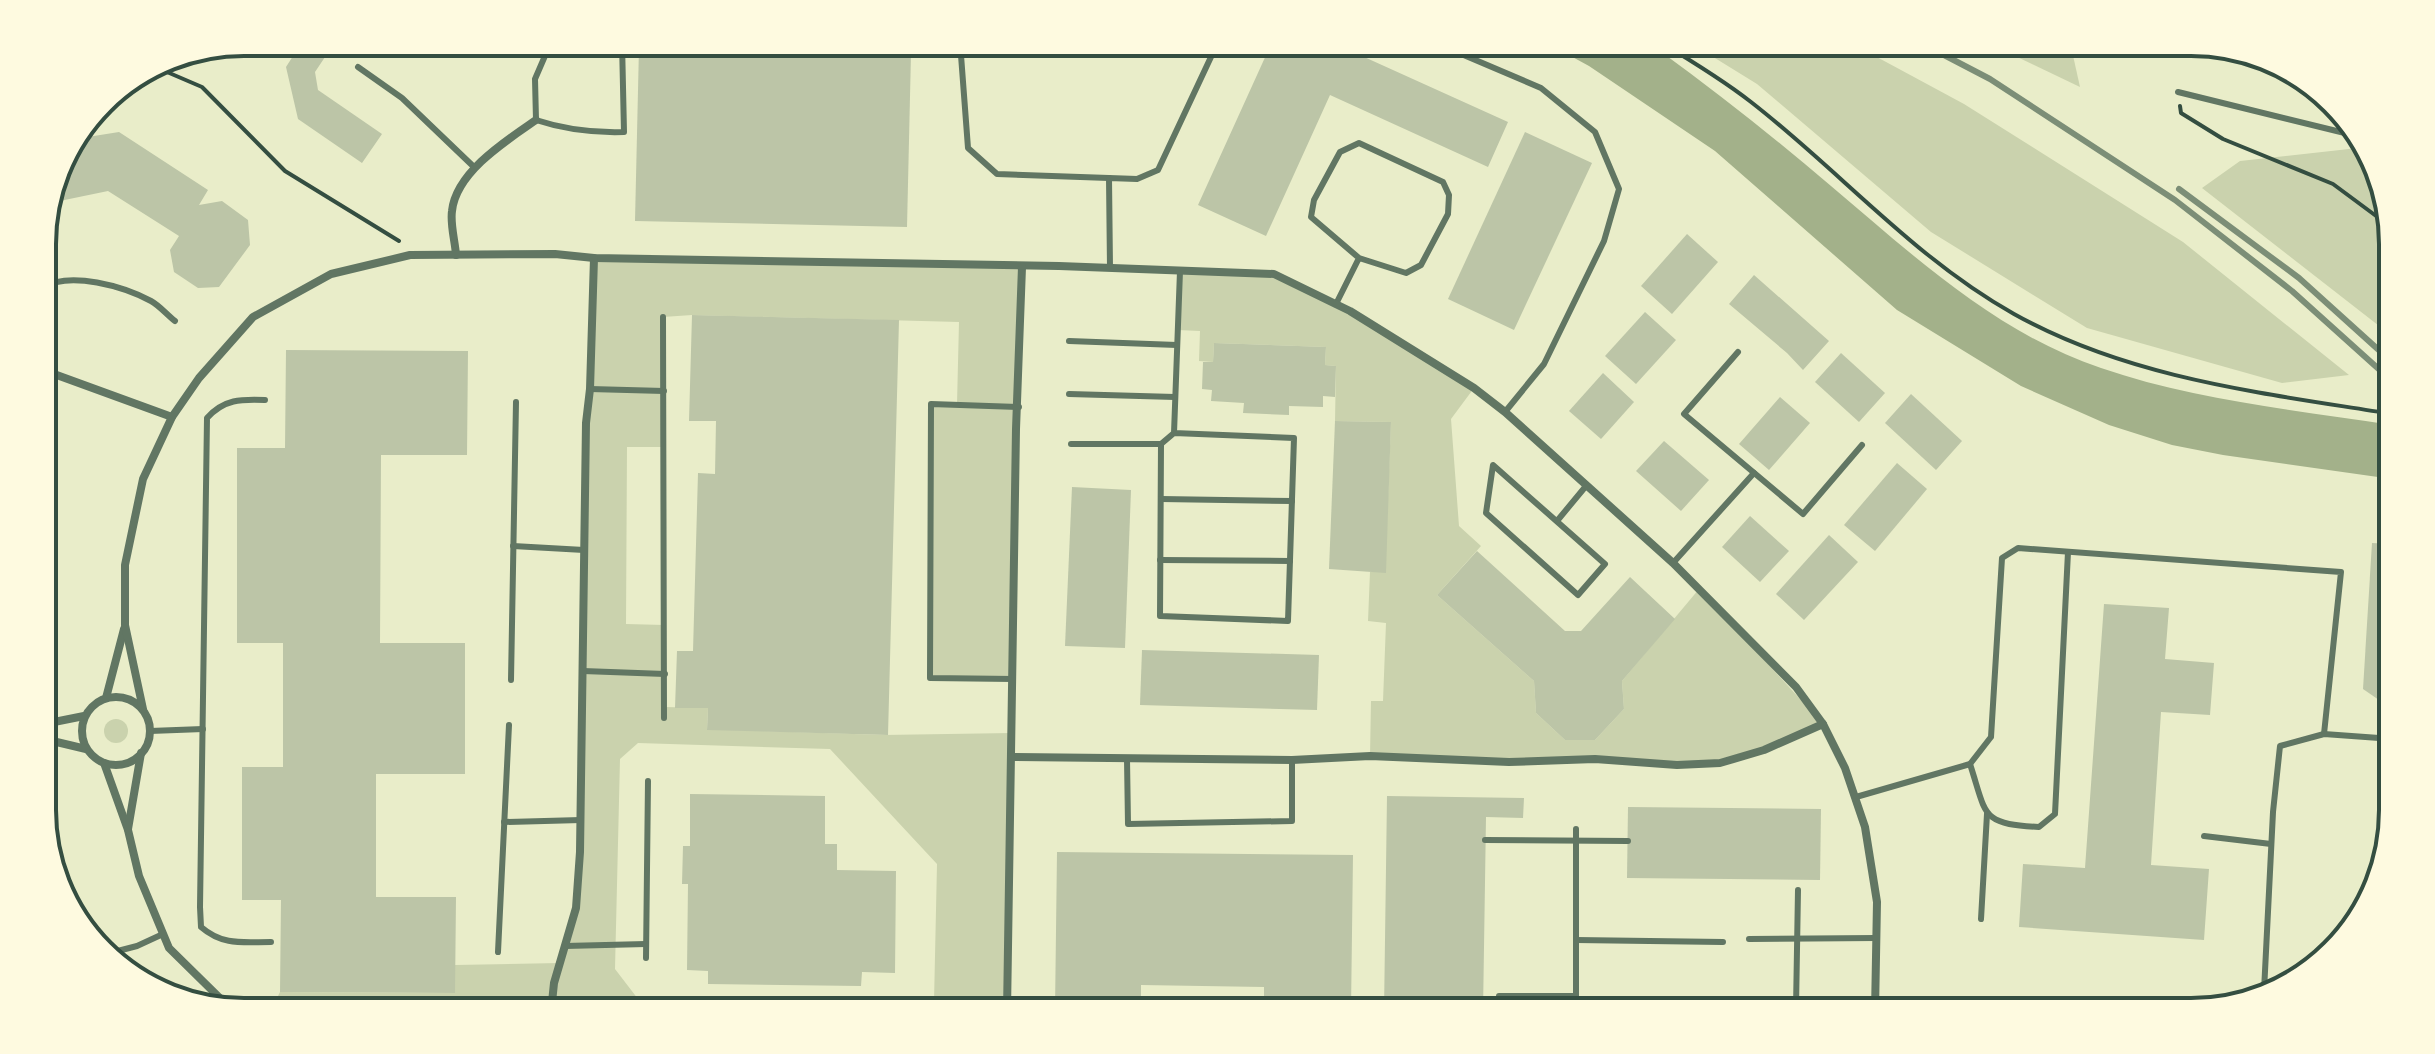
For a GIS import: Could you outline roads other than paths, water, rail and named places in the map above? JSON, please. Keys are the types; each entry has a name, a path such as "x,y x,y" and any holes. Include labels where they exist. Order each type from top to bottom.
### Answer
{"street":[{"path":"456,255 452,209 474,167 536,120"},
{"path":"104,763 124,764 141,753 148,743 150,731 125,625 125,565 143,479 172,417 199,378 253,317 331,274 410,255 555,254 594,258 1274,274 1336,304 1474,388 1505,412 1673,563 1796,687 1823,724 1856,797 1865,827 1877,902 1875,998"},
{"path":"552,998 576,908 581,820 586,423 594,258"},
{"path":"1007,998 1016,429 1022,267"},
{"path":"56,375 172,417"},
{"path":"106,698 125,625"},
{"path":"86,749 81,727 84,716 97,701 126,698 143,709"},
{"path":"56,722 84,716"},
{"path":"1012,757 1292,760 1370,756 1509,762 1595,759 1705,764 1720,763 1764,750 1823,724"},
{"path":"56,742 86,749 104,763 128,830 139,876 169,948 217,996"},
{"path":"128,830 141,753"}],"lane":[{"path":"545,56 535,79 536,120 564,130 624,132 622,56"},
{"path":"961,56 968,148 997,174 1137,179 1158,170 1211,56"},
{"path":"1466,56 1541,88 1595,132 1619,189 1604,241 1544,364 1505,412"},
{"path":"358,67 402,98 474,167"},
{"path":"2178,92 2342,132"},
{"path":"1359,143 1443,182 1449,195 1448,214 1421,265 1406,273 1359,258 1311,217 1314,200 1340,152 1359,143"},
{"path":"1109,178 1110,268"},
{"path":"1336,304 1359,258"},
{"path":"1174,433 1180,271"},
{"path":"56,283 79,280 112,286 152,302 175,321"},
{"path":"663,317 664,718"},
{"path":"1069,341 1177,345"},
{"path":"1738,352 1684,414 1803,514 1862,445"},
{"path":"590,389 664,391"},
{"path":"1069,394 1175,397"},
{"path":"265,400 227,402 218,406 207,418 201,927 215,939 271,942"},
{"path":"511,680 516,402"},
{"path":"1013,679 930,678 931,404 1019,407"},
{"path":"1071,444 1161,444 1174,433 1294,438 1288,621 1160,616 1161,444"},
{"path":"1493,465 1557,521 1605,564 1578,595 1486,513 1493,465"},
{"path":"1673,563 1754,473"},
{"path":"1557,521 1586,486"},
{"path":"1161,499 1292,501"},
{"path":"513,546 584,550"},
{"path":"1856,797 1970,764 1991,737 2002,558 2018,548 2341,572 2324,734"},
{"path":"1987,814 2004,825 2039,827 2055,814 2068,552"},
{"path":"1160,560 1290,561"},
{"path":"583,671 665,674"},
{"path":"498,952 509,725"},
{"path":"150,731 203,729"},
{"path":"2264,983 2273,812 2280,746 2324,734 2379,738"},
{"path":"1127,759 1128,824 1292,821 1292,760"},
{"path":"1970,764 1987,814 1981,919"},
{"path":"646,958 648,781"},
{"path":"504,822 581,820"},
{"path":"1499,996 1576,996 1576,829"},
{"path":"2204,836 2271,844"},
{"path":"1485,840 1628,841"},
{"path":"1796,998 1798,890"},
{"path":"120,950 163,934"},
{"path":"1749,939 1876,938"},
{"path":"1576,940 1723,942"},
{"path":"565,946 646,944"}],"railway":[{"path":"1946,56 1990,79 2175,200 2292,291 2379,369"},
{"path":"2179,189 2299,278 2379,350"}]}
